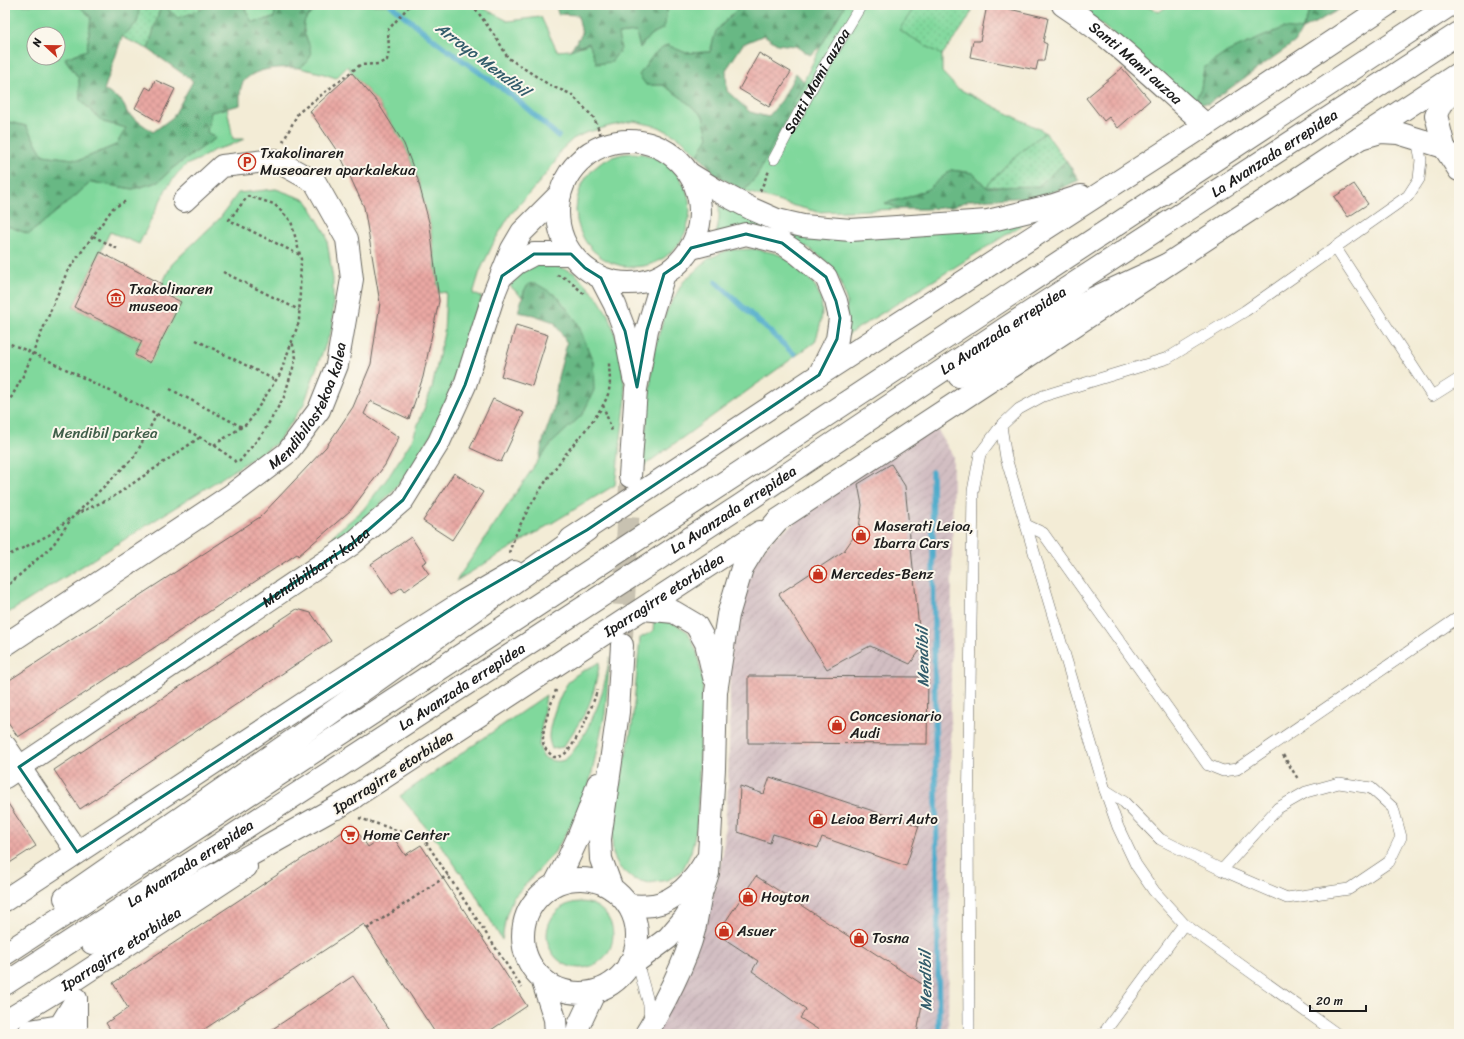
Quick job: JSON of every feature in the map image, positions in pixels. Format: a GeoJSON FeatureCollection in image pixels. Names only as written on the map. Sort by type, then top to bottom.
{"type":"FeatureCollection","features":[{"type":"Feature","properties":{"kind":"main road","name":"Santi Mami auzoa"},"geometry":{"type":"LineString","coordinates":[[1063,5],[1085,20],[1123,51],[1206,125]]}},
{"type":"Feature","properties":{"kind":"main road"},"geometry":{"type":"LineString","coordinates":[[5,947],[74,890],[296,738],[587,530],[819,375],[1206,125],[1387,5]]}},
{"type":"Feature","properties":{"kind":"main road","name":"La Avanzada errepidea"},"geometry":{"type":"LineString","coordinates":[[5,954],[758,461],[1450,5]]}},
{"type":"Feature","properties":{"kind":"main road","name":"La Avanzada errepidea"},"geometry":{"type":"LineString","coordinates":[[5,984],[741,506],[1013,324],[1459,33]]}},
{"type":"Feature","properties":{"kind":"main road"},"geometry":{"type":"LineString","coordinates":[[741,506],[1079,305],[1166,265],[1459,73]]}},
{"type":"Feature","properties":{"kind":"main road"},"geometry":{"type":"LineString","coordinates":[[1459,88],[1441,103],[1436,115],[1444,147],[1459,170]]}},
{"type":"Feature","properties":{"kind":"main road"},"geometry":{"type":"LineString","coordinates":[[1360,138],[1381,132],[1398,133],[1444,147]]}},
{"type":"Feature","properties":{"kind":"main road"},"geometry":{"type":"LineString","coordinates":[[629,140],[653,144],[674,156],[690,174],[698,191],[701,210],[699,230],[691,248],[680,263],[664,274],[644,282],[622,283],[601,278],[585,268],[571,254],[562,235],[558,215],[560,194],[570,173],[585,156],[605,144],[629,140]]}},
{"type":"Feature","properties":{"kind":"main road"},"geometry":{"type":"LineString","coordinates":[[184,201],[222,166],[275,160]]}},
{"type":"Feature","properties":{"kind":"main road","name":"Mendibilostekoa kalea"},"geometry":{"type":"LineString","coordinates":[[5,645],[230,496],[242,474],[287,453],[319,410],[337,365],[352,280],[347,239],[315,182],[275,160]]}},
{"type":"Feature","properties":{"kind":"main road"},"geometry":{"type":"LineString","coordinates":[[690,174],[716,190],[777,220],[803,226],[851,230],[988,221],[1054,205],[1114,184]]}},
{"type":"Feature","properties":{"kind":"main road","name":"Mendibilbarri kalea"},"geometry":{"type":"LineString","coordinates":[[12,772],[352,544],[403,500],[439,442],[465,385],[495,291],[512,249],[522,232],[560,194]]}},
{"type":"Feature","properties":{"kind":"main road"},"geometry":{"type":"LineString","coordinates":[[691,248],[746,234],[782,243],[797,253],[826,277],[836,301],[840,318],[837,339],[819,375]]}},
{"type":"Feature","properties":{"kind":"main road","name":"Mendibilbarri kalea"},"geometry":{"type":"LineString","coordinates":[[502,276],[516,263],[534,254],[571,254]]}},
{"type":"Feature","properties":{"kind":"main road","name":"Iparragirre etorbidea"},"geometry":{"type":"LineString","coordinates":[[5,1022],[76,978],[335,810],[1166,265]]}},
{"type":"Feature","properties":{"kind":"main road"},"geometry":{"type":"LineString","coordinates":[[630,476],[636,389],[647,330],[664,274]]}},
{"type":"Feature","properties":{"kind":"main road"},"geometry":{"type":"LineString","coordinates":[[601,278],[615,305],[625,331],[636,389]]}},
{"type":"Feature","properties":{"kind":"main road"},"geometry":{"type":"LineString","coordinates":[[648,1031],[669,991],[686,953],[693,931],[701,893],[708,873],[716,692],[728,615],[742,568],[756,545],[778,520]]}},
{"type":"Feature","properties":{"kind":"main road"},"geometry":{"type":"LineString","coordinates":[[5,900],[317,694],[451,609],[587,530]]}},
{"type":"Feature","properties":{"kind":"main road"},"geometry":{"type":"LineString","coordinates":[[643,609],[674,612],[696,626],[706,643],[712,665],[716,692]]}},
{"type":"Feature","properties":{"kind":"main road"},"geometry":{"type":"LineString","coordinates":[[612,889],[601,859],[600,839],[618,712],[622,645]]}},
{"type":"Feature","properties":{"kind":"main road"},"geometry":{"type":"LineString","coordinates":[[555,884],[569,859],[591,804],[606,758],[618,712]]}},
{"type":"Feature","properties":{"kind":"main road"},"geometry":{"type":"LineString","coordinates":[[5,746],[12,772],[76,852]]}},
{"type":"Feature","properties":{"kind":"main road"},"geometry":{"type":"LineString","coordinates":[[5,991],[353,798]]}},
{"type":"Feature","properties":{"kind":"main road"},"geometry":{"type":"LineString","coordinates":[[628,905],[655,904],[674,896],[682,890],[699,872],[710,852]]}},
{"type":"Feature","properties":{"kind":"main road"},"geometry":{"type":"LineString","coordinates":[[633,959],[636,941],[636,928],[628,905],[621,896],[612,889],[591,879],[578,878],[567,880],[544,890],[529,910],[524,922],[522,934],[527,959],[533,970],[542,979],[554,987],[567,992],[581,993],[595,991],[606,987],[615,981],[633,959],[668,938],[685,918],[701,893]]}},
{"type":"Feature","properties":{"kind":"main road"},"geometry":{"type":"LineString","coordinates":[[76,978],[76,1034]]}},
{"type":"Feature","properties":{"kind":"main road"},"geometry":{"type":"LineString","coordinates":[[542,979],[555,1019],[556,1034]]}},
{"type":"Feature","properties":{"kind":"main road"},"geometry":{"type":"LineString","coordinates":[[577,1034],[579,1025],[595,991]]}},
{"type":"Feature","properties":{"kind":"main road"},"geometry":{"type":"LineString","coordinates":[[5,1026],[33,1033],[60,1026],[76,1000]]}},
{"type":"Feature","properties":{"kind":"lane","name":"Santi Mami auzoa"},"geometry":{"type":"LineString","coordinates":[[774,159],[816,80],[861,5]]}},
{"type":"Feature","properties":{"kind":"lane"},"geometry":{"type":"LineString","coordinates":[[969,1034],[968,820],[973,491],[980,454],[1001,426],[1019,409],[1043,396],[1168,358],[1245,311],[1408,196],[1418,179],[1420,160],[1417,139]]}},
{"type":"Feature","properties":{"kind":"lane"},"geometry":{"type":"LineString","coordinates":[[1335,247],[1432,396],[1459,379]]}},
{"type":"Feature","properties":{"kind":"lane"},"geometry":{"type":"LineString","coordinates":[[1001,426],[1006,458],[1105,790],[1118,827],[1136,865],[1154,891],[1184,924],[1337,1034]]}},
{"type":"Feature","properties":{"kind":"lane"},"geometry":{"type":"LineString","coordinates":[[1026,525],[1043,533],[1208,765],[1223,771],[1237,769],[1459,617]]}},
{"type":"Feature","properties":{"kind":"lane"},"geometry":{"type":"LineString","coordinates":[[1105,790],[1124,802],[1160,839],[1222,870],[1287,898],[1349,889],[1389,862],[1401,837],[1393,808],[1371,788],[1339,783],[1306,792],[1278,808],[1222,870]]}},
{"type":"Feature","properties":{"kind":"lane"},"geometry":{"type":"LineString","coordinates":[[1103,1034],[1184,924]]}},
{"type":"Feature","properties":{"kind":"lane"},"geometry":{"type":"LineString","coordinates":[[633,959],[650,1005],[648,1031]]}},
{"type":"Feature","properties":{"kind":"path"},"geometry":{"type":"LineString","coordinates":[[275,160],[298,113],[360,65],[378,64],[387,60],[389,51],[388,30],[410,5]]}},
{"type":"Feature","properties":{"kind":"path"},"geometry":{"type":"LineString","coordinates":[[471,5],[478,12],[499,42],[508,58],[551,86],[571,94],[594,118],[605,144]]}},
{"type":"Feature","properties":{"kind":"path"},"geometry":{"type":"LineString","coordinates":[[752,209],[774,159]]}},
{"type":"Feature","properties":{"kind":"path"},"geometry":{"type":"LineString","coordinates":[[214,445],[248,423],[280,374],[299,322],[300,255],[291,220],[274,204],[248,196],[229,220],[300,255]]}},
{"type":"Feature","properties":{"kind":"path"},"geometry":{"type":"LineString","coordinates":[[5,409],[24,374],[67,272],[113,208],[126,201]]}},
{"type":"Feature","properties":{"kind":"path"},"geometry":{"type":"LineString","coordinates":[[93,236],[118,249]]}},
{"type":"Feature","properties":{"kind":"path"},"geometry":{"type":"LineString","coordinates":[[223,272],[299,310]]}},
{"type":"Feature","properties":{"kind":"path"},"geometry":{"type":"LineString","coordinates":[[554,274],[568,279],[587,296]]}},
{"type":"Feature","properties":{"kind":"path"},"geometry":{"type":"LineString","coordinates":[[196,340],[275,380]]}},
{"type":"Feature","properties":{"kind":"path"},"geometry":{"type":"LineString","coordinates":[[242,474],[284,397],[296,358],[292,341]]}},
{"type":"Feature","properties":{"kind":"path"},"geometry":{"type":"LineString","coordinates":[[5,344],[8,343],[33,353],[157,414],[214,445],[234,460],[242,474]]}},
{"type":"Feature","properties":{"kind":"path"},"geometry":{"type":"LineString","coordinates":[[500,580],[514,536],[534,499],[563,457],[603,405],[609,390],[608,358]]}},
{"type":"Feature","properties":{"kind":"path"},"geometry":{"type":"LineString","coordinates":[[170,389],[242,427]]}},
{"type":"Feature","properties":{"kind":"path"},"geometry":{"type":"LineString","coordinates":[[5,557],[48,535],[85,506],[135,456],[157,414]]}},
{"type":"Feature","properties":{"kind":"path"},"geometry":{"type":"LineString","coordinates":[[5,588],[54,545],[74,515],[113,497],[199,438]]}},
{"type":"Feature","properties":{"kind":"path"},"geometry":{"type":"LineString","coordinates":[[558,686],[552,700],[543,743],[547,752],[554,757],[562,756],[570,749],[581,730],[598,687]]}},
{"type":"Feature","properties":{"kind":"path"},"geometry":{"type":"LineString","coordinates":[[1275,742],[1306,792]]}},
{"type":"Feature","properties":{"kind":"path"},"geometry":{"type":"LineString","coordinates":[[335,810],[424,839],[524,991]]}},
{"type":"Feature","properties":{"kind":"path"},"geometry":{"type":"LineString","coordinates":[[367,929],[448,875]]}},
{"type":"Feature","properties":{"kind":"highlighted area"},"geometry":{"type":"Polygon","coordinates":[[[746,234],[782,243],[826,277],[836,301],[840,318],[837,339],[819,375],[587,530],[464,601],[77,852],[19,767],[352,544],[403,500],[439,442],[465,385],[502,276],[534,254],[571,254],[585,268],[601,278],[625,331],[637,387],[647,330],[664,274],[680,263],[691,248],[746,234]]]}},
{"type":"Feature","properties":{"kind":"shaded area"},"geometry":{"type":"Polygon","coordinates":[[[936,427],[953,456],[948,1034],[652,1034],[694,955],[711,900],[723,853],[728,784],[730,712],[729,667],[735,620],[752,562],[774,538],[857,476],[936,427]]]}},
{"type":"Feature","properties":{"kind":"green space"},"geometry":{"type":"Polygon","coordinates":[[[5,5],[78,5],[91,17],[87,50],[66,59],[66,26],[26,26],[26,66],[66,66],[66,60],[79,79],[80,100],[103,122],[127,128],[116,145],[80,160],[43,155],[26,126],[5,121],[5,5]]]}},
{"type":"Feature","properties":{"kind":"green space"},"geometry":{"type":"Polygon","coordinates":[[[78,5],[140,5],[137,23],[122,37],[104,90],[122,101],[128,114],[153,132],[173,117],[193,81],[148,49],[161,5],[163,5],[178,18],[200,10],[206,5],[245,5],[244,7],[252,22],[274,18],[276,5],[326,5],[309,15],[305,20],[303,26],[310,51],[310,56],[307,61],[300,68],[263,70],[256,72],[245,80],[241,88],[240,105],[211,112],[207,132],[216,138],[174,167],[158,182],[133,189],[91,182],[29,234],[5,225],[5,121],[26,126],[43,155],[80,160],[116,145],[126,128],[103,122],[80,100],[79,79],[66,60],[66,58],[87,50],[91,17],[78,5]]]}},
{"type":"Feature","properties":{"kind":"green space"},"geometry":{"type":"Polygon","coordinates":[[[140,5],[161,5],[148,49],[122,37],[137,23],[140,5]]]}},
{"type":"Feature","properties":{"kind":"green space"},"geometry":{"type":"Polygon","coordinates":[[[163,5],[200,5],[200,10],[178,18],[163,5]]]}},
{"type":"Feature","properties":{"kind":"green space"},"geometry":{"type":"Polygon","coordinates":[[[245,5],[276,5],[274,18],[252,22],[244,7],[245,5]]]}},
{"type":"Feature","properties":{"kind":"green space"},"geometry":{"type":"Polygon","coordinates":[[[326,5],[479,5],[508,21],[541,17],[557,51],[570,50],[618,34],[636,32],[640,48],[650,35],[664,28],[668,5],[741,5],[716,31],[710,52],[686,53],[667,45],[646,85],[663,85],[682,98],[703,116],[708,137],[698,155],[681,139],[659,127],[634,121],[585,133],[573,139],[560,151],[555,162],[542,179],[510,215],[495,240],[480,271],[473,294],[482,297],[441,418],[413,467],[381,504],[338,542],[333,535],[363,510],[389,476],[412,440],[432,388],[444,333],[446,292],[439,293],[430,226],[418,180],[404,144],[378,103],[352,73],[348,66],[336,78],[300,68],[309,53],[304,28],[305,21],[309,15],[326,5]]]}},
{"type":"Feature","properties":{"kind":"green space"},"geometry":{"type":"Polygon","coordinates":[[[556,5],[668,5],[664,28],[650,35],[640,48],[636,32],[618,34],[621,49],[611,62],[597,64],[589,43],[570,50],[582,34],[578,15],[558,14],[556,5]]]}},
{"type":"Feature","properties":{"kind":"green space"},"geometry":{"type":"Polygon","coordinates":[[[741,5],[845,5],[821,46],[810,55],[796,46],[777,44],[764,35],[743,44],[726,70],[727,91],[750,112],[768,117],[782,100],[796,73],[804,82],[757,176],[744,191],[717,176],[698,155],[708,137],[703,116],[682,98],[663,85],[646,85],[639,75],[654,54],[667,45],[686,53],[710,52],[716,31],[741,5]]]}},
{"type":"Feature","properties":{"kind":"green space"},"geometry":{"type":"Polygon","coordinates":[[[845,5],[916,5],[900,30],[942,55],[942,72],[957,88],[1045,132],[1009,162],[986,187],[973,173],[951,170],[929,189],[909,197],[885,203],[901,209],[818,212],[744,191],[757,176],[821,46],[845,5]]]}},
{"type":"Feature","properties":{"kind":"green space"},"geometry":{"type":"Polygon","coordinates":[[[916,5],[974,5],[964,25],[942,55],[899,30],[916,5]]]}},
{"type":"Feature","properties":{"kind":"green space"},"geometry":{"type":"Polygon","coordinates":[[[1078,5],[1143,5],[1159,12],[1169,5],[1277,5],[1288,10],[1313,5],[1302,30],[1204,68],[1201,88],[1194,102],[1078,5]]]}},
{"type":"Feature","properties":{"kind":"green space"},"geometry":{"type":"Polygon","coordinates":[[[1313,5],[1345,5],[1340,9],[1302,30],[1313,5]]]}},
{"type":"Feature","properties":{"kind":"green space"},"geometry":{"type":"Polygon","coordinates":[[[1283,28],[1302,30],[1295,42],[1208,104],[1194,102],[1201,88],[1204,68],[1227,52],[1283,28]]]}},
{"type":"Feature","properties":{"kind":"green space","name":"Mendibil parkea"},"geometry":{"type":"Polygon","coordinates":[[[227,108],[233,139],[244,139],[214,150],[200,159],[186,165],[177,174],[166,189],[139,244],[110,232],[73,307],[135,338],[172,264],[220,218],[238,193],[276,189],[306,200],[326,234],[333,279],[333,326],[304,404],[277,443],[5,615],[5,225],[29,234],[91,182],[133,189],[158,182],[174,167],[216,138],[206,132],[211,112],[227,108]]]}},
{"type":"Feature","properties":{"kind":"green space"},"geometry":{"type":"Polygon","coordinates":[[[1045,132],[1066,161],[1038,186],[986,187],[1009,162],[1045,132]]]}},
{"type":"Feature","properties":{"kind":"green space"},"geometry":{"type":"Polygon","coordinates":[[[633,153],[655,157],[665,162],[681,178],[686,188],[690,210],[686,232],[681,242],[665,258],[655,263],[633,267],[611,263],[601,258],[585,242],[580,232],[576,210],[580,188],[585,178],[601,162],[611,157],[633,153]]]}},
{"type":"Feature","properties":{"kind":"green space"},"geometry":{"type":"Polygon","coordinates":[[[1066,160],[1079,180],[1056,191],[1035,197],[970,200],[952,207],[927,209],[901,209],[885,203],[909,197],[928,189],[951,170],[973,173],[986,187],[1038,186],[1066,160]]]}},
{"type":"Feature","properties":{"kind":"green space"},"geometry":{"type":"Polygon","coordinates":[[[719,205],[756,220],[1028,221],[844,337],[847,302],[839,278],[827,262],[807,247],[716,235],[719,219],[719,205]]]}},
{"type":"Feature","properties":{"kind":"green space"},"geometry":{"type":"Polygon","coordinates":[[[755,249],[782,256],[801,270],[813,284],[821,299],[822,307],[822,315],[815,342],[642,467],[654,349],[666,312],[683,282],[708,259],[728,250],[755,249]]]}},
{"type":"Feature","properties":{"kind":"green space"},"geometry":{"type":"Polygon","coordinates":[[[536,265],[554,265],[575,273],[597,297],[610,318],[620,350],[626,398],[615,485],[456,581],[539,459],[552,442],[583,414],[593,362],[577,322],[557,296],[525,289],[522,297],[510,286],[515,276],[536,265]]]}},
{"type":"Feature","properties":{"kind":"green space"},"geometry":{"type":"Polygon","coordinates":[[[535,283],[557,296],[577,322],[593,362],[594,390],[583,414],[553,442],[539,459],[544,437],[553,412],[558,377],[567,343],[554,322],[534,315],[518,312],[525,289],[529,284],[535,283]]]}},
{"type":"Feature","properties":{"kind":"green space"},"geometry":{"type":"Polygon","coordinates":[[[654,620],[663,620],[677,625],[688,632],[697,652],[703,682],[697,826],[691,852],[682,871],[668,880],[649,883],[633,879],[619,867],[613,854],[612,839],[614,812],[632,726],[640,638],[653,631],[654,620]]]}},
{"type":"Feature","properties":{"kind":"green space"},"geometry":{"type":"Polygon","coordinates":[[[610,657],[605,714],[589,785],[573,822],[554,853],[513,898],[506,916],[502,940],[474,892],[443,848],[400,796],[546,695],[539,745],[543,757],[556,761],[564,760],[575,749],[580,741],[599,703],[610,657]]]}},
{"type":"Feature","properties":{"kind":"green space"},"geometry":{"type":"Polygon","coordinates":[[[600,662],[594,691],[588,707],[563,747],[552,749],[549,739],[551,723],[563,690],[571,679],[600,662]]]}},
{"type":"Feature","properties":{"kind":"green space"},"geometry":{"type":"Polygon","coordinates":[[[580,902],[592,905],[603,912],[610,923],[613,935],[610,947],[603,958],[592,965],[580,968],[568,965],[557,958],[550,947],[547,935],[550,923],[557,912],[568,905],[580,902]]]}},
{"type":"Feature","properties":{"kind":"building"},"geometry":{"type":"Polygon","coordinates":[[[987,5],[1048,18],[1043,42],[1047,44],[1044,61],[1038,61],[1036,70],[970,57],[973,41],[980,41],[987,5]]]}},
{"type":"Feature","properties":{"kind":"building"},"geometry":{"type":"Polygon","coordinates":[[[759,53],[791,72],[769,107],[739,89],[759,53]]]}},
{"type":"Feature","properties":{"kind":"building"},"geometry":{"type":"Polygon","coordinates":[[[1122,68],[1150,100],[1118,128],[1109,117],[1104,121],[1086,98],[1122,68]]]}},
{"type":"Feature","properties":{"kind":"building"},"geometry":{"type":"Polygon","coordinates":[[[352,73],[378,103],[404,144],[418,180],[430,226],[439,301],[423,377],[409,419],[370,401],[364,414],[399,437],[385,465],[351,510],[298,556],[297,554],[18,737],[5,719],[5,683],[260,517],[326,447],[353,407],[371,364],[380,303],[364,207],[341,157],[310,111],[352,73]]]}},
{"type":"Feature","properties":{"kind":"building"},"geometry":{"type":"Polygon","coordinates":[[[155,80],[175,89],[159,122],[135,108],[146,87],[151,90],[155,80]]]}},
{"type":"Feature","properties":{"kind":"building"},"geometry":{"type":"Polygon","coordinates":[[[1354,184],[1368,204],[1348,217],[1334,197],[1354,184]]]}},
{"type":"Feature","properties":{"kind":"building","name":"Txakolinaren museoa"},"geometry":{"type":"Polygon","coordinates":[[[100,252],[162,284],[158,290],[181,302],[150,363],[135,355],[142,341],[74,307],[100,252]]]}},
{"type":"Feature","properties":{"kind":"building"},"geometry":{"type":"Polygon","coordinates":[[[516,325],[548,335],[532,386],[501,376],[516,325]]]}},
{"type":"Feature","properties":{"kind":"building"},"geometry":{"type":"Polygon","coordinates":[[[493,399],[524,413],[501,462],[470,448],[493,399]]]}},
{"type":"Feature","properties":{"kind":"building"},"geometry":{"type":"Polygon","coordinates":[[[891,464],[905,486],[921,649],[910,664],[870,646],[827,669],[779,594],[844,551],[859,529],[862,505],[858,484],[891,464]]]}},
{"type":"Feature","properties":{"kind":"building"},"geometry":{"type":"Polygon","coordinates":[[[454,473],[483,492],[452,540],[423,521],[454,473]]]}},
{"type":"Feature","properties":{"kind":"building"},"geometry":{"type":"Polygon","coordinates":[[[411,537],[427,561],[422,564],[429,574],[405,591],[402,587],[392,594],[371,564],[411,537]]]}},
{"type":"Feature","properties":{"kind":"building"},"geometry":{"type":"Polygon","coordinates":[[[297,609],[311,613],[331,641],[80,809],[54,770],[297,609]]]}},
{"type":"Feature","properties":{"kind":"building","name":"Concesionario Audi"},"geometry":{"type":"Polygon","coordinates":[[[748,676],[928,677],[927,744],[748,743],[748,676]]]}},
{"type":"Feature","properties":{"kind":"building","name":"Leioa Berri Auto"},"geometry":{"type":"Polygon","coordinates":[[[770,777],[919,826],[906,866],[822,837],[818,848],[773,834],[770,843],[738,832],[740,786],[764,794],[770,777]]]}},
{"type":"Feature","properties":{"kind":"building"},"geometry":{"type":"Polygon","coordinates":[[[5,799],[36,846],[5,866],[5,799]]]}},
{"type":"Feature","properties":{"kind":"building"},"geometry":{"type":"Polygon","coordinates":[[[353,825],[368,847],[390,832],[405,855],[421,845],[527,1006],[485,1034],[436,1034],[364,924],[197,1034],[113,1034],[106,1023],[128,1008],[113,983],[353,825]]]}},
{"type":"Feature","properties":{"kind":"building"},"geometry":{"type":"Polygon","coordinates":[[[756,876],[925,986],[917,1034],[825,1034],[800,1018],[806,1009],[752,971],[758,961],[717,934],[756,876]]]}},
{"type":"Feature","properties":{"kind":"building"},"geometry":{"type":"Polygon","coordinates":[[[353,976],[393,1034],[265,1034],[353,976]]]}},
{"type":"Feature","properties":{"kind":"waterway","name":"Arroyo Mendibil"},"geometry":{"type":"LineString","coordinates":[[391,5],[438,43],[513,96],[558,136]]}},
{"type":"Feature","properties":{"kind":"waterway","name":"Arroyo Mendibil"},"geometry":{"type":"LineString","coordinates":[[716,282],[794,354]]}},
{"type":"Feature","properties":{"kind":"waterway","name":"Mendibil"},"geometry":{"type":"LineString","coordinates":[[932,472],[939,1034]]}},
{"type":"Feature","properties":{"kind":"tunnel"},"geometry":{"type":"LineString","coordinates":[[622,638],[630,485]]}},
{"type":"Feature","properties":{"kind":"place","name":"Txakolinaren Museoaren aparkalekua"},"geometry":{"type":"Point","coordinates":[247,162]}},
{"type":"Feature","properties":{"kind":"place","name":"Txakolinaren museoa"},"geometry":{"type":"Point","coordinates":[116,298]}},
{"type":"Feature","properties":{"kind":"place","name":"Maserati Leioa, Ibarra Cars"},"geometry":{"type":"Point","coordinates":[861,535]}},
{"type":"Feature","properties":{"kind":"place","name":"Mercedes-Benz"},"geometry":{"type":"Point","coordinates":[818,574]}},
{"type":"Feature","properties":{"kind":"place","name":"Concesionario Audi"},"geometry":{"type":"Point","coordinates":[837,725]}},
{"type":"Feature","properties":{"kind":"place","name":"Leioa Berri Auto"},"geometry":{"type":"Point","coordinates":[818,819]}},
{"type":"Feature","properties":{"kind":"place","name":"Home Center"},"geometry":{"type":"Point","coordinates":[350,835]}},
{"type":"Feature","properties":{"kind":"place","name":"Hoyton"},"geometry":{"type":"Point","coordinates":[748,897]}},
{"type":"Feature","properties":{"kind":"place","name":"Asuer"},"geometry":{"type":"Point","coordinates":[724,931]}},
{"type":"Feature","properties":{"kind":"place","name":"Tosna"},"geometry":{"type":"Point","coordinates":[859,938]}}]}
